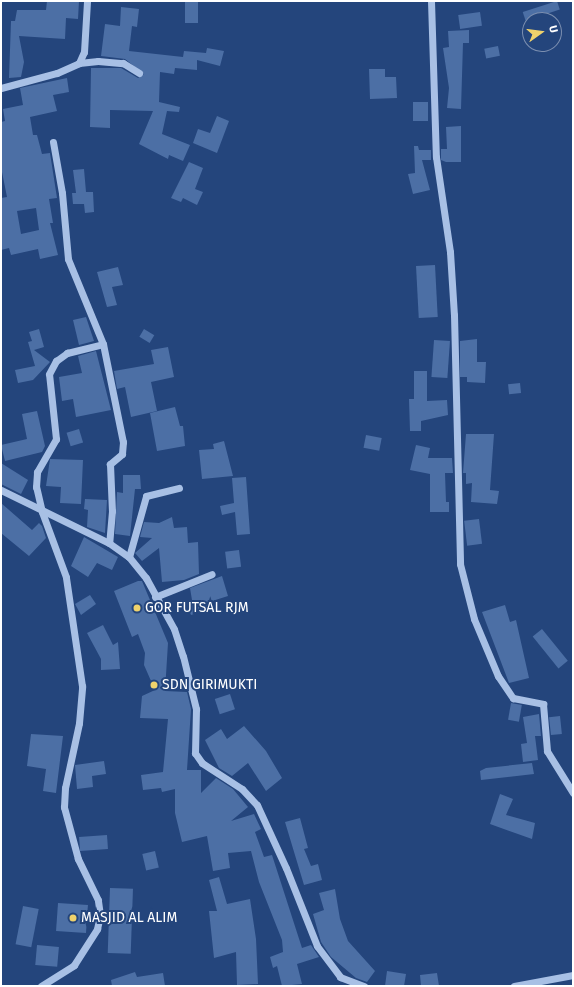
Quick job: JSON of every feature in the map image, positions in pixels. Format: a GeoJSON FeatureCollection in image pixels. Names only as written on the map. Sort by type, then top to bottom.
{"type":"FeatureCollection","features":[{"type":"Feature","properties":{"kind":"street"},"geometry":{"type":"LineString","coordinates":[[79,63],[84,52],[87,1]]}},
{"type":"Feature","properties":{"kind":"street"},"geometry":{"type":"LineString","coordinates":[[431,1],[436,157],[450,252],[454,315],[460,564],[474,619],[498,676],[513,698],[543,704],[547,751],[573,793]]}},
{"type":"Feature","properties":{"kind":"street"},"geometry":{"type":"LineString","coordinates":[[1,88],[58,73],[79,63],[98,61],[123,64],[139,73]]}},
{"type":"Feature","properties":{"kind":"street"},"geometry":{"type":"LineString","coordinates":[[53,142],[62,193],[68,259],[103,344],[123,449],[122,454],[110,464],[112,511],[109,542]]}},
{"type":"Feature","properties":{"kind":"street"},"geometry":{"type":"LineString","coordinates":[[41,986],[74,965],[97,929],[100,914],[98,900],[78,859],[64,807],[65,788],[79,723],[82,686],[66,576],[42,512],[36,487],[37,472],[56,439],[50,374],[56,361],[68,353],[103,344]]}},
{"type":"Feature","properties":{"kind":"street"},"geometry":{"type":"LineString","coordinates":[[129,557],[146,496],[179,488]]}},
{"type":"Feature","properties":{"kind":"street"},"geometry":{"type":"LineString","coordinates":[[1,490],[42,512],[109,542],[129,557],[156,597],[174,630],[185,662],[196,709],[195,753],[202,763],[242,789],[257,805],[286,868],[317,946],[340,976],[364,986]]}},
{"type":"Feature","properties":{"kind":"street"},"geometry":{"type":"LineString","coordinates":[[156,597],[212,574]]}},
{"type":"Feature","properties":{"kind":"street"},"geometry":{"type":"LineString","coordinates":[[514,986],[573,976]]}},
{"type":"Feature","properties":{"kind":"building"},"geometry":{"type":"Polygon","coordinates":[[[47,1],[79,1],[78,19],[66,18],[65,39],[19,36],[24,62],[21,77],[9,78],[11,21],[15,21],[17,10],[46,10],[47,1]]]}},
{"type":"Feature","properties":{"kind":"building"},"geometry":{"type":"Polygon","coordinates":[[[185,1],[198,1],[198,23],[185,23],[185,1]]]}},
{"type":"Feature","properties":{"kind":"building"},"geometry":{"type":"Polygon","coordinates":[[[557,1],[560,10],[552,12],[523,12],[557,1]]]}},
{"type":"Feature","properties":{"kind":"building"},"geometry":{"type":"Polygon","coordinates":[[[121,7],[139,9],[137,27],[132,26],[129,51],[183,57],[184,51],[206,53],[207,48],[224,51],[220,66],[197,60],[197,70],[175,68],[174,74],[160,72],[159,102],[180,107],[179,112],[167,111],[162,134],[190,145],[183,161],[169,155],[168,159],[139,144],[153,111],[110,110],[110,128],[90,127],[91,68],[121,68],[138,78],[144,74],[125,59],[101,56],[105,24],[120,26],[121,7]]]}},
{"type":"Feature","properties":{"kind":"building"},"geometry":{"type":"Polygon","coordinates":[[[480,12],[482,26],[460,29],[458,15],[480,12]]]}},
{"type":"Feature","properties":{"kind":"building"},"geometry":{"type":"Polygon","coordinates":[[[469,30],[469,43],[463,43],[461,109],[447,108],[449,88],[443,48],[449,47],[448,31],[469,30]]]}},
{"type":"Feature","properties":{"kind":"building"},"geometry":{"type":"Polygon","coordinates":[[[498,46],[500,56],[486,58],[484,49],[498,46]]]}},
{"type":"Feature","properties":{"kind":"building"},"geometry":{"type":"Polygon","coordinates":[[[369,69],[385,69],[385,77],[396,77],[397,98],[370,99],[369,69]]]}},
{"type":"Feature","properties":{"kind":"building"},"geometry":{"type":"Polygon","coordinates":[[[67,78],[69,92],[53,95],[57,111],[30,117],[33,135],[37,135],[42,154],[50,153],[57,198],[49,199],[53,223],[50,223],[58,255],[40,259],[38,249],[11,255],[9,248],[1,250],[1,198],[7,197],[1,167],[1,122],[5,121],[3,109],[23,105],[20,88],[67,78]],[[36,208],[17,211],[21,234],[39,230],[36,208]]]}},
{"type":"Feature","properties":{"kind":"building"},"geometry":{"type":"Polygon","coordinates":[[[413,102],[428,102],[428,121],[413,121],[413,102]]]}},
{"type":"Feature","properties":{"kind":"building"},"geometry":{"type":"Polygon","coordinates":[[[217,116],[229,121],[217,153],[193,143],[198,129],[210,133],[217,116]]]}},
{"type":"Feature","properties":{"kind":"building"},"geometry":{"type":"Polygon","coordinates":[[[461,126],[461,162],[446,162],[441,160],[441,149],[447,149],[446,127],[461,126]]]}},
{"type":"Feature","properties":{"kind":"building"},"geometry":{"type":"Polygon","coordinates":[[[414,146],[418,146],[419,150],[431,150],[431,160],[422,160],[430,190],[413,194],[408,174],[415,173],[414,146]]]}},
{"type":"Feature","properties":{"kind":"building"},"geometry":{"type":"Polygon","coordinates":[[[189,162],[203,168],[195,189],[203,192],[197,205],[183,198],[181,202],[171,198],[189,162]]]}},
{"type":"Feature","properties":{"kind":"building"},"geometry":{"type":"Polygon","coordinates":[[[84,169],[86,192],[93,192],[94,212],[85,213],[84,204],[73,204],[72,193],[76,193],[73,170],[84,169]]]}},
{"type":"Feature","properties":{"kind":"building"},"geometry":{"type":"Polygon","coordinates":[[[435,265],[438,317],[419,318],[416,266],[435,265]]]}},
{"type":"Feature","properties":{"kind":"building"},"geometry":{"type":"Polygon","coordinates":[[[118,267],[123,285],[112,287],[117,305],[107,307],[97,272],[118,267]]]}},
{"type":"Feature","properties":{"kind":"building"},"geometry":{"type":"Polygon","coordinates":[[[86,317],[94,341],[79,345],[73,320],[86,317]]]}},
{"type":"Feature","properties":{"kind":"building"},"geometry":{"type":"Polygon","coordinates":[[[39,329],[44,347],[34,350],[50,362],[33,380],[18,383],[15,370],[35,366],[28,342],[32,341],[29,332],[39,329]]]}},
{"type":"Feature","properties":{"kind":"building"},"geometry":{"type":"Polygon","coordinates":[[[144,329],[154,335],[150,343],[139,337],[144,329]]]}},
{"type":"Feature","properties":{"kind":"building"},"geometry":{"type":"Polygon","coordinates":[[[477,339],[477,362],[486,362],[485,383],[467,382],[467,377],[460,377],[460,341],[477,339]]]}},
{"type":"Feature","properties":{"kind":"building"},"geometry":{"type":"Polygon","coordinates":[[[434,340],[450,341],[447,378],[431,377],[434,340]]]}},
{"type":"Feature","properties":{"kind":"building"},"geometry":{"type":"Polygon","coordinates":[[[168,347],[174,377],[151,382],[157,411],[131,417],[125,387],[117,389],[114,371],[154,364],[151,350],[168,347]]]}},
{"type":"Feature","properties":{"kind":"building"},"geometry":{"type":"Polygon","coordinates":[[[96,351],[111,410],[76,417],[73,399],[62,401],[59,377],[82,373],[78,356],[96,351]]]}},
{"type":"Feature","properties":{"kind":"building"},"geometry":{"type":"Polygon","coordinates":[[[414,371],[427,371],[427,401],[447,400],[448,415],[421,421],[421,431],[410,431],[409,399],[414,399],[414,371]]]}},
{"type":"Feature","properties":{"kind":"building"},"geometry":{"type":"Polygon","coordinates":[[[520,383],[521,393],[509,394],[508,384],[520,383]]]}},
{"type":"Feature","properties":{"kind":"building"},"geometry":{"type":"Polygon","coordinates":[[[175,407],[180,426],[183,426],[185,446],[157,451],[150,413],[175,407]]]}},
{"type":"Feature","properties":{"kind":"building"},"geometry":{"type":"Polygon","coordinates":[[[37,411],[45,446],[42,452],[5,461],[1,445],[27,439],[22,414],[37,411]]]}},
{"type":"Feature","properties":{"kind":"building"},"geometry":{"type":"Polygon","coordinates":[[[79,429],[83,442],[71,446],[67,433],[79,429]]]}},
{"type":"Feature","properties":{"kind":"building"},"geometry":{"type":"Polygon","coordinates":[[[466,434],[494,434],[490,490],[499,491],[497,504],[471,502],[472,483],[466,484],[466,473],[463,473],[466,434]]]}},
{"type":"Feature","properties":{"kind":"building"},"geometry":{"type":"Polygon","coordinates":[[[366,435],[382,438],[379,451],[364,448],[366,435]]]}},
{"type":"Feature","properties":{"kind":"building"},"geometry":{"type":"Polygon","coordinates":[[[224,441],[233,476],[202,479],[199,450],[214,449],[213,444],[224,441]]]}},
{"type":"Feature","properties":{"kind":"building"},"geometry":{"type":"Polygon","coordinates":[[[416,445],[430,448],[428,458],[452,458],[453,473],[445,473],[446,502],[449,502],[449,512],[430,512],[430,474],[410,470],[416,445]]]}},
{"type":"Feature","properties":{"kind":"building"},"geometry":{"type":"Polygon","coordinates":[[[50,459],[83,460],[81,504],[60,503],[61,487],[46,486],[50,459]]]}},
{"type":"Feature","properties":{"kind":"building"},"geometry":{"type":"Polygon","coordinates":[[[1,463],[28,480],[21,494],[1,484],[1,463]]]}},
{"type":"Feature","properties":{"kind":"building"},"geometry":{"type":"Polygon","coordinates":[[[123,475],[140,475],[141,489],[135,489],[130,536],[115,534],[117,492],[123,493],[123,475]]]}},
{"type":"Feature","properties":{"kind":"building"},"geometry":{"type":"Polygon","coordinates":[[[246,477],[250,534],[237,535],[235,512],[222,515],[220,506],[234,503],[232,478],[246,477]]]}},
{"type":"Feature","properties":{"kind":"building"},"geometry":{"type":"Polygon","coordinates":[[[85,499],[107,500],[105,533],[87,527],[88,510],[84,509],[85,499]]]}},
{"type":"Feature","properties":{"kind":"building"},"geometry":{"type":"Polygon","coordinates":[[[1,503],[32,530],[39,523],[42,526],[46,538],[29,556],[1,533],[1,503]]]}},
{"type":"Feature","properties":{"kind":"building"},"geometry":{"type":"Polygon","coordinates":[[[172,517],[174,528],[187,527],[188,543],[198,542],[199,574],[184,580],[162,582],[159,548],[142,561],[135,553],[152,538],[140,537],[144,522],[159,523],[172,517]]]}},
{"type":"Feature","properties":{"kind":"building"},"geometry":{"type":"Polygon","coordinates":[[[479,519],[482,544],[467,546],[464,521],[479,519]]]}},
{"type":"Feature","properties":{"kind":"building"},"geometry":{"type":"Polygon","coordinates":[[[84,537],[118,557],[112,570],[97,563],[88,577],[71,566],[84,537]]]}},
{"type":"Feature","properties":{"kind":"building"},"geometry":{"type":"Polygon","coordinates":[[[239,550],[241,567],[227,569],[225,552],[239,550]]]}},
{"type":"Feature","properties":{"kind":"building"},"geometry":{"type":"Polygon","coordinates":[[[222,576],[228,596],[206,603],[208,609],[191,615],[186,602],[192,600],[190,588],[222,576]]]}},
{"type":"Feature","properties":{"kind":"building"},"geometry":{"type":"Polygon","coordinates":[[[138,581],[142,581],[168,643],[165,691],[187,692],[191,709],[187,770],[201,770],[201,793],[216,778],[233,789],[248,807],[231,821],[254,814],[261,829],[255,832],[264,857],[272,855],[302,948],[311,945],[319,957],[297,964],[302,984],[282,986],[277,966],[273,968],[270,957],[283,952],[282,940],[259,882],[251,851],[228,853],[230,868],[213,871],[207,836],[182,842],[175,813],[175,789],[162,792],[161,788],[143,790],[141,775],[163,772],[168,719],[140,718],[142,696],[155,690],[144,665],[145,653],[138,634],[132,637],[114,591],[138,581]]]}},
{"type":"Feature","properties":{"kind":"building"},"geometry":{"type":"Polygon","coordinates":[[[90,595],[96,604],[81,615],[75,604],[90,595]]]}},
{"type":"Feature","properties":{"kind":"building"},"geometry":{"type":"Polygon","coordinates":[[[505,605],[510,622],[516,620],[529,678],[509,683],[482,612],[505,605]]]}},
{"type":"Feature","properties":{"kind":"building"},"geometry":{"type":"Polygon","coordinates":[[[103,625],[113,645],[118,642],[120,669],[101,670],[101,659],[87,633],[103,625]]]}},
{"type":"Feature","properties":{"kind":"building"},"geometry":{"type":"Polygon","coordinates":[[[542,629],[568,661],[558,668],[533,637],[542,629]]]}},
{"type":"Feature","properties":{"kind":"building"},"geometry":{"type":"Polygon","coordinates":[[[230,694],[235,709],[220,714],[215,699],[230,694]]]}},
{"type":"Feature","properties":{"kind":"building"},"geometry":{"type":"Polygon","coordinates":[[[511,703],[522,705],[519,722],[508,720],[511,703]]]}},
{"type":"Feature","properties":{"kind":"building"},"geometry":{"type":"Polygon","coordinates":[[[539,714],[541,736],[535,736],[538,760],[523,762],[521,744],[527,743],[523,717],[539,714]]]}},
{"type":"Feature","properties":{"kind":"building"},"geometry":{"type":"Polygon","coordinates":[[[560,716],[562,734],[551,735],[549,717],[560,716]]]}},
{"type":"Feature","properties":{"kind":"building"},"geometry":{"type":"Polygon","coordinates":[[[244,726],[266,751],[282,778],[266,791],[248,763],[232,776],[219,768],[205,740],[221,729],[227,739],[244,726]]]}},
{"type":"Feature","properties":{"kind":"building"},"geometry":{"type":"Polygon","coordinates":[[[31,734],[63,736],[56,793],[43,791],[46,769],[27,766],[31,734]]]}},
{"type":"Feature","properties":{"kind":"building"},"geometry":{"type":"Polygon","coordinates":[[[104,761],[106,774],[92,776],[93,787],[77,789],[75,765],[104,761]]]}},
{"type":"Feature","properties":{"kind":"building"},"geometry":{"type":"Polygon","coordinates":[[[532,763],[534,774],[481,780],[480,771],[486,768],[532,763]]]}},
{"type":"Feature","properties":{"kind":"building"},"geometry":{"type":"Polygon","coordinates":[[[500,794],[513,799],[506,815],[535,823],[532,839],[490,824],[500,794]]]}},
{"type":"Feature","properties":{"kind":"building"},"geometry":{"type":"Polygon","coordinates":[[[300,818],[308,848],[304,849],[311,866],[318,864],[322,880],[304,885],[285,822],[300,818]]]}},
{"type":"Feature","properties":{"kind":"building"},"geometry":{"type":"Polygon","coordinates":[[[107,835],[108,849],[80,851],[79,837],[107,835]]]}},
{"type":"Feature","properties":{"kind":"building"},"geometry":{"type":"Polygon","coordinates":[[[155,851],[159,868],[146,870],[142,854],[155,851]]]}},
{"type":"Feature","properties":{"kind":"building"},"geometry":{"type":"Polygon","coordinates":[[[219,877],[227,904],[250,899],[256,939],[258,984],[237,985],[236,952],[214,958],[209,911],[217,911],[209,880],[219,877]]]}},
{"type":"Feature","properties":{"kind":"building"},"geometry":{"type":"Polygon","coordinates":[[[110,888],[133,889],[131,954],[108,953],[110,888]]]}},
{"type":"Feature","properties":{"kind":"building"},"geometry":{"type":"Polygon","coordinates":[[[335,889],[340,919],[348,941],[375,971],[367,982],[356,978],[331,957],[321,942],[313,914],[324,910],[319,893],[335,889]]]}},
{"type":"Feature","properties":{"kind":"building","name":"MASJID AL ALIM"},"geometry":{"type":"Polygon","coordinates":[[[58,903],[88,905],[86,933],[56,931],[58,903]]]}},
{"type":"Feature","properties":{"kind":"building"},"geometry":{"type":"Polygon","coordinates":[[[23,906],[39,909],[31,947],[16,944],[23,906]]]}},
{"type":"Feature","properties":{"kind":"building"},"geometry":{"type":"Polygon","coordinates":[[[37,945],[59,947],[57,967],[35,965],[37,945]]]}},
{"type":"Feature","properties":{"kind":"building"},"geometry":{"type":"Polygon","coordinates":[[[387,971],[406,974],[404,986],[385,986],[387,971]]]}},
{"type":"Feature","properties":{"kind":"building"},"geometry":{"type":"Polygon","coordinates":[[[135,972],[137,977],[163,973],[165,986],[112,986],[111,980],[135,972]]]}},
{"type":"Feature","properties":{"kind":"building"},"geometry":{"type":"Polygon","coordinates":[[[437,973],[439,986],[421,986],[420,975],[437,973]]]}},
{"type":"Feature","properties":{"kind":"place","name":"GOR FUTSAL RJM"},"geometry":{"type":"Point","coordinates":[137,608]}},
{"type":"Feature","properties":{"kind":"place","name":"SDN GIRIMUKTI"},"geometry":{"type":"Point","coordinates":[154,685]}},
{"type":"Feature","properties":{"kind":"place","name":"MASJID AL ALIM"},"geometry":{"type":"Point","coordinates":[73,918]}}]}
